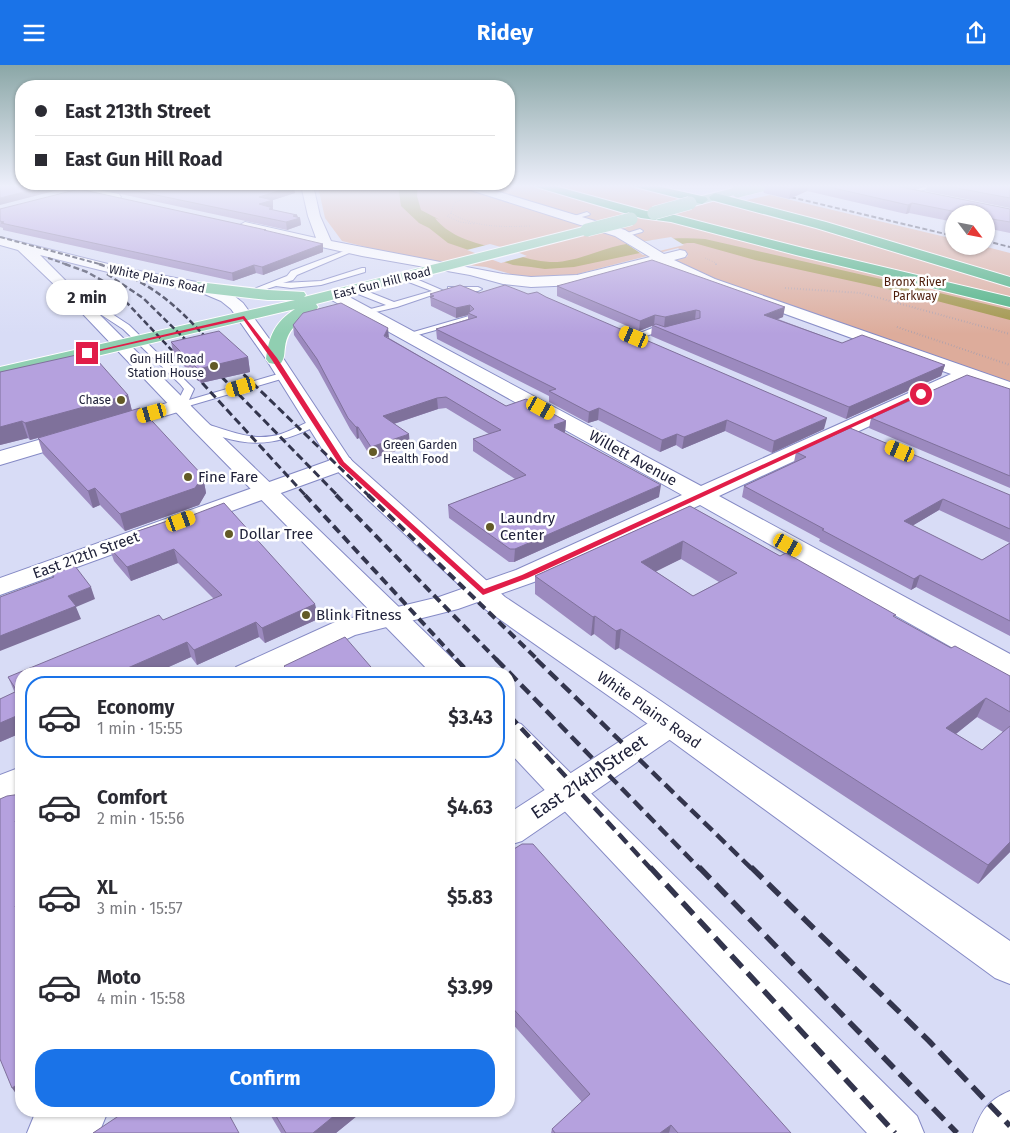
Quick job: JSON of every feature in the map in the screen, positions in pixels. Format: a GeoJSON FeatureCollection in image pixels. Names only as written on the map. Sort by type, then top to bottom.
{"type":"FeatureCollection","features":[{"type":"Feature","properties":{"kind":"highway"},"geometry":{"type":"LineString","coordinates":[[734,235],[801,253],[1010,302]]}},
{"type":"Feature","properties":{"kind":"highway"},"geometry":{"type":"LineString","coordinates":[[770,235],[1010,295]]}},
{"type":"Feature","properties":{"kind":"highway"},"geometry":{"type":"LineString","coordinates":[[807,235],[1010,284]]}},
{"type":"Feature","properties":{"kind":"highway"},"geometry":{"type":"LineString","coordinates":[[854,235],[1010,284]]}},
{"type":"Feature","properties":{"kind":"main road","name":"East Gun Hill Road"},"geometry":{"type":"LineString","coordinates":[[0,373],[244,318],[331,285],[362,288],[569,235]]}},
{"type":"Feature","properties":{"kind":"main road"},"geometry":{"type":"LineString","coordinates":[[198,287],[248,293],[331,285]]}},
{"type":"Feature","properties":{"kind":"main road"},"geometry":{"type":"LineString","coordinates":[[283,372],[277,338],[282,326],[331,285]]}},
{"type":"Feature","properties":{"kind":"street"},"geometry":{"type":"LineString","coordinates":[[283,235],[504,279],[531,282],[577,280],[661,248]]}},
{"type":"Feature","properties":{"kind":"street"},"geometry":{"type":"LineString","coordinates":[[321,235],[325,244]]}},
{"type":"Feature","properties":{"kind":"street"},"geometry":{"type":"LineString","coordinates":[[632,235],[661,248],[720,286],[1010,388]]}},
{"type":"Feature","properties":{"kind":"street","name":"White Plains Road"},"geometry":{"type":"LineString","coordinates":[[0,241],[98,266],[198,287],[220,293],[227,298],[237,306],[283,372],[342,463],[483,592],[522,623],[670,724],[1010,965]]}},
{"type":"Feature","properties":{"kind":"street","name":"White Plains Road"},"geometry":{"type":"LineString","coordinates":[[23,247],[443,667]]}},
{"type":"Feature","properties":{"kind":"street"},"geometry":{"type":"LineString","coordinates":[[61,283],[72,269],[98,266]]}},
{"type":"Feature","properties":{"kind":"street"},"geometry":{"type":"LineString","coordinates":[[531,282],[535,291],[545,299]]}},
{"type":"Feature","properties":{"kind":"street","name":"Willett Avenue"},"geometry":{"type":"LineString","coordinates":[[331,285],[366,313],[701,495],[1010,667]]}},
{"type":"Feature","properties":{"kind":"street"},"geometry":{"type":"LineString","coordinates":[[616,329],[668,351]]}},
{"type":"Feature","properties":{"kind":"street"},"geometry":{"type":"LineString","coordinates":[[262,667],[345,628],[483,592],[525,576],[701,495],[856,432],[968,373]]}},
{"type":"Feature","properties":{"kind":"street"},"geometry":{"type":"LineString","coordinates":[[0,458],[189,414]]}},
{"type":"Feature","properties":{"kind":"street"},"geometry":{"type":"LineString","coordinates":[[823,418],[856,432]]}},
{"type":"Feature","properties":{"kind":"street","name":"East 212th Street"},"geometry":{"type":"LineString","coordinates":[[0,587],[342,463]]}},
{"type":"Feature","properties":{"kind":"street","name":"East 214th Street"},"geometry":{"type":"LineString","coordinates":[[515,827],[670,724]]}},
{"type":"Feature","properties":{"kind":"street"},"geometry":{"type":"LineString","coordinates":[[515,738],[900,1133]]}},
{"type":"Feature","properties":{"kind":"street"},"geometry":{"type":"LineString","coordinates":[[0,790],[15,783]]}},
{"type":"Feature","properties":{"kind":"street"},"geometry":{"type":"LineString","coordinates":[[997,1133],[1010,1115]]}},
{"type":"Feature","properties":{"kind":"street"},"geometry":{"type":"LineString","coordinates":[[51,1133],[75,1117]]}},
{"type":"Feature","properties":{"kind":"lane"},"geometry":{"type":"LineString","coordinates":[[248,293],[290,278],[294,273],[304,273],[326,264],[352,250]]}},
{"type":"Feature","properties":{"kind":"lane"},"geometry":{"type":"LineString","coordinates":[[326,264],[336,264]]}},
{"type":"Feature","properties":{"kind":"lane"},"geometry":{"type":"LineString","coordinates":[[273,285],[294,287],[331,285],[351,271]]}},
{"type":"Feature","properties":{"kind":"lane"},"geometry":{"type":"LineString","coordinates":[[404,277],[440,291]]}},
{"type":"Feature","properties":{"kind":"lane","name":"White Plains Road"},"geometry":{"type":"LineString","coordinates":[[61,283],[122,324],[141,341],[189,389],[189,414],[231,438],[253,441],[284,436],[317,423]]}},
{"type":"Feature","properties":{"kind":"lane"},"geometry":{"type":"LineString","coordinates":[[362,288],[394,305]]}},
{"type":"Feature","properties":{"kind":"lane"},"geometry":{"type":"LineString","coordinates":[[366,313],[440,291],[458,288],[478,289]]}},
{"type":"Feature","properties":{"kind":"lane"},"geometry":{"type":"LineString","coordinates":[[407,335],[469,318]]}},
{"type":"Feature","properties":{"kind":"lane"},"geometry":{"type":"LineString","coordinates":[[634,337],[655,330],[663,333],[679,329]]}},
{"type":"Feature","properties":{"kind":"lane"},"geometry":{"type":"LineString","coordinates":[[189,414],[283,372]]}},
{"type":"Feature","properties":{"kind":"path"},"geometry":{"type":"LineString","coordinates":[[784,288],[861,293],[1010,334]]}},
{"type":"Feature","properties":{"kind":"green space","name":"Bronx River Parkway"},"geometry":{"type":"Polygon","coordinates":[[[337,235],[937,235],[945,237],[945,255],[995,255],[995,249],[1010,253],[1010,383],[727,285],[675,261],[688,256],[678,248],[562,278],[521,277],[486,267],[413,259],[342,241],[337,235]]]}},
{"type":"Feature","properties":{"kind":"shaded area"},"geometry":{"type":"Polygon","coordinates":[[[438,235],[456,235],[518,256],[534,260],[559,262],[612,247],[652,240],[705,239],[1010,310],[1010,320],[906,293],[755,260],[694,243],[574,267],[545,269],[513,265],[448,243],[438,235]]]}},
{"type":"Feature","properties":{"kind":"pier"},"geometry":{"type":"Polygon","coordinates":[[[671,237],[684,245],[643,255],[627,244],[671,237]]]}},
{"type":"Feature","properties":{"kind":"pier"},"geometry":{"type":"Polygon","coordinates":[[[490,244],[527,256],[501,263],[467,250],[490,244]]]}},
{"type":"Feature","properties":{"kind":"building"},"geometry":{"type":"Polygon","coordinates":[[[56,235],[284,235],[323,244],[262,267],[254,265],[232,273],[56,235]]]}},
{"type":"Feature","properties":{"kind":"building"},"geometry":{"type":"Polygon","coordinates":[[[652,260],[785,307],[764,315],[842,343],[862,335],[945,365],[849,407],[652,325],[656,324],[665,327],[700,318],[700,311],[696,310],[665,317],[655,315],[640,321],[557,286],[652,260]]]}},
{"type":"Feature","properties":{"kind":"building"},"geometry":{"type":"Polygon","coordinates":[[[460,285],[479,293],[505,285],[528,294],[537,292],[827,418],[774,441],[727,420],[684,437],[677,434],[662,440],[599,408],[589,412],[549,391],[556,389],[436,329],[477,317],[468,313],[474,309],[470,305],[456,308],[430,297],[434,296],[430,294],[460,285]]]}},
{"type":"Feature","properties":{"kind":"building"},"geometry":{"type":"Polygon","coordinates":[[[341,303],[388,328],[384,336],[506,406],[526,399],[566,421],[554,425],[556,426],[554,427],[661,485],[515,549],[510,549],[448,505],[526,475],[473,439],[501,430],[446,397],[437,398],[383,416],[409,434],[371,447],[358,427],[348,418],[317,359],[293,325],[303,313],[341,303]]]}},
{"type":"Feature","properties":{"kind":"building"},"geometry":{"type":"Polygon","coordinates":[[[219,331],[248,357],[198,369],[171,342],[219,331]]]}},
{"type":"Feature","properties":{"kind":"building"},"geometry":{"type":"Polygon","coordinates":[[[90,352],[128,395],[25,423],[22,421],[0,427],[0,372],[90,352]]]}},
{"type":"Feature","properties":{"kind":"building"},"geometry":{"type":"Polygon","coordinates":[[[967,375],[1010,389],[1010,476],[871,418],[967,375]]]}},
{"type":"Feature","properties":{"kind":"building"},"geometry":{"type":"Polygon","coordinates":[[[140,408],[203,476],[195,488],[120,514],[95,488],[88,491],[38,438],[140,408]]]}},
{"type":"Feature","properties":{"kind":"building"},"geometry":{"type":"Polygon","coordinates":[[[850,428],[1010,495],[1010,529],[943,499],[904,521],[982,560],[1010,543],[1010,621],[920,575],[914,579],[744,486],[806,457],[796,452],[850,428]]]}},
{"type":"Feature","properties":{"kind":"building"},"geometry":{"type":"Polygon","coordinates":[[[224,503],[315,604],[262,628],[256,622],[194,650],[187,642],[130,667],[32,667],[159,615],[163,620],[222,595],[174,549],[127,567],[109,547],[139,536],[135,532],[179,517],[177,521],[224,503]]]}},
{"type":"Feature","properties":{"kind":"building"},"geometry":{"type":"Polygon","coordinates":[[[690,506],[780,556],[786,553],[951,648],[955,646],[1010,676],[1010,712],[986,698],[946,728],[982,750],[1010,726],[1010,842],[988,865],[621,629],[616,631],[595,616],[593,617],[535,576],[690,506]],[[683,541],[641,562],[693,596],[737,573],[683,541]]]}},
{"type":"Feature","properties":{"kind":"building"},"geometry":{"type":"Polygon","coordinates":[[[75,566],[91,587],[68,596],[76,606],[0,636],[0,597],[54,577],[52,574],[75,566]]]}},
{"type":"Feature","properties":{"kind":"building"},"geometry":{"type":"Polygon","coordinates":[[[345,637],[371,667],[285,667],[345,637]]]}},
{"type":"Feature","properties":{"kind":"building"},"geometry":{"type":"Polygon","coordinates":[[[15,674],[15,688],[8,677],[15,674]]]}},
{"type":"Feature","properties":{"kind":"building"},"geometry":{"type":"Polygon","coordinates":[[[15,692],[15,717],[0,723],[0,699],[15,692]]]}},
{"type":"Feature","properties":{"kind":"building"},"geometry":{"type":"Polygon","coordinates":[[[15,795],[15,1086],[12,1088],[0,1059],[0,799],[15,795]]]}},
{"type":"Feature","properties":{"kind":"building"},"geometry":{"type":"Polygon","coordinates":[[[522,844],[533,844],[791,1133],[678,1133],[671,1125],[660,1133],[555,1133],[552,1129],[590,1094],[515,1011],[515,848],[522,844]]]}},
{"type":"Feature","properties":{"kind":"building"},"geometry":{"type":"Polygon","coordinates":[[[117,1117],[230,1117],[239,1133],[93,1133],[117,1117]]]}},
{"type":"Feature","properties":{"kind":"building"},"geometry":{"type":"Polygon","coordinates":[[[277,1117],[333,1117],[313,1133],[286,1133],[277,1117]]]}},
{"type":"Feature","properties":{"kind":"railway"},"geometry":{"type":"LineString","coordinates":[[0,237],[103,265]]}},
{"type":"Feature","properties":{"kind":"railway"},"geometry":{"type":"LineString","coordinates":[[995,243],[1010,247]]}},
{"type":"Feature","properties":{"kind":"railway"},"geometry":{"type":"LineString","coordinates":[[48,258],[68,265]]}},
{"type":"Feature","properties":{"kind":"railway"},"geometry":{"type":"LineString","coordinates":[[65,264],[87,272],[110,285],[182,361]]}},
{"type":"Feature","properties":{"kind":"railway"},"geometry":{"type":"LineString","coordinates":[[99,264],[134,279],[162,296],[212,344]]}},
{"type":"Feature","properties":{"kind":"railway"},"geometry":{"type":"LineString","coordinates":[[107,274],[143,298],[194,348]]}},
{"type":"Feature","properties":{"kind":"railway"},"geometry":{"type":"LineString","coordinates":[[235,366],[369,496]]}},
{"type":"Feature","properties":{"kind":"railway"},"geometry":{"type":"LineString","coordinates":[[213,368],[338,496]]}},
{"type":"Feature","properties":{"kind":"railway"},"geometry":{"type":"LineString","coordinates":[[194,374],[306,496]]}},
{"type":"Feature","properties":{"kind":"railway"},"geometry":{"type":"LineString","coordinates":[[305,495],[457,660]]}},
{"type":"Feature","properties":{"kind":"railway"},"geometry":{"type":"LineString","coordinates":[[336,495],[497,660]]}},
{"type":"Feature","properties":{"kind":"railway"},"geometry":{"type":"LineString","coordinates":[[368,495],[538,660]]}},
{"type":"Feature","properties":{"kind":"railway"},"geometry":{"type":"LineString","coordinates":[[456,659],[463,667]]}},
{"type":"Feature","properties":{"kind":"railway"},"geometry":{"type":"LineString","coordinates":[[496,659],[504,667]]}},
{"type":"Feature","properties":{"kind":"railway"},"geometry":{"type":"LineString","coordinates":[[536,659],[752,869]]}},
{"type":"Feature","properties":{"kind":"railway"},"geometry":{"type":"LineString","coordinates":[[515,679],[700,869]]}},
{"type":"Feature","properties":{"kind":"railway"},"geometry":{"type":"LineString","coordinates":[[515,722],[651,869]]}},
{"type":"Feature","properties":{"kind":"railway"},"geometry":{"type":"LineString","coordinates":[[650,867],[895,1133]]}},
{"type":"Feature","properties":{"kind":"railway"},"geometry":{"type":"LineString","coordinates":[[699,867],[957,1133]]}},
{"type":"Feature","properties":{"kind":"railway"},"geometry":{"type":"LineString","coordinates":[[751,867],[929,1041],[1010,1126]]}},
{"type":"Feature","properties":{"kind":"place","name":"Gun Hill Road Station House"},"geometry":{"type":"Point","coordinates":[214,366]}},
{"type":"Feature","properties":{"kind":"place","name":"Chase"},"geometry":{"type":"Point","coordinates":[121,400]}},
{"type":"Feature","properties":{"kind":"place","name":"Green Garden Health Food"},"geometry":{"type":"Point","coordinates":[373,452]}},
{"type":"Feature","properties":{"kind":"place","name":"Fine Fare"},"geometry":{"type":"Point","coordinates":[188,477]}},
{"type":"Feature","properties":{"kind":"place","name":"Laundry Center"},"geometry":{"type":"Point","coordinates":[490,527]}},
{"type":"Feature","properties":{"kind":"place","name":"Dollar Tree"},"geometry":{"type":"Point","coordinates":[229,534]}},
{"type":"Feature","properties":{"kind":"place","name":"Blink Fitness"},"geometry":{"type":"Point","coordinates":[306,615]}},
{"type":"Feature","properties":{"kind":"route"},"geometry":{"type":"LineString","coordinates":[[87,353],[244,318],[275,359],[342,463],[483,592],[525,576],[921,394]]}}]}
